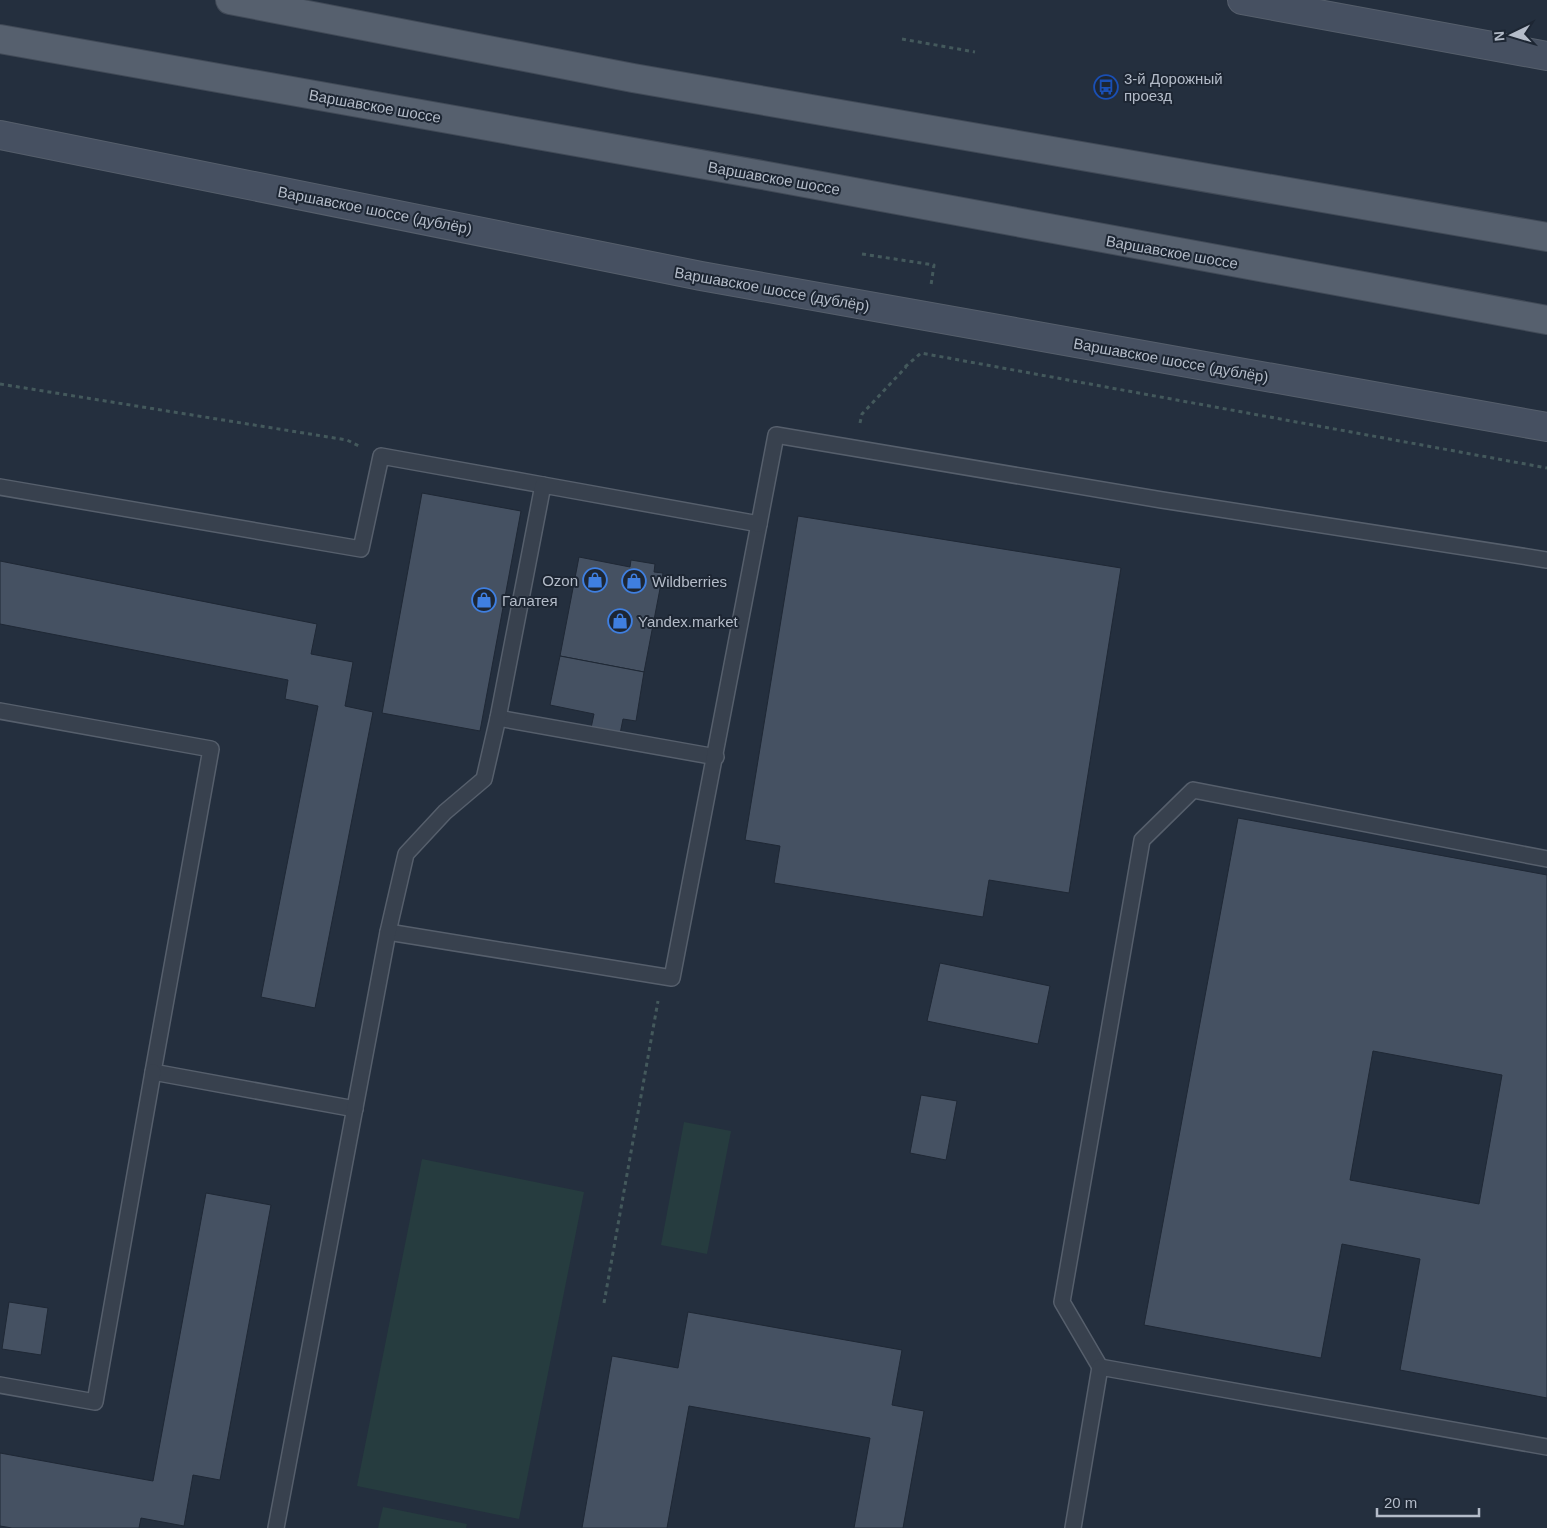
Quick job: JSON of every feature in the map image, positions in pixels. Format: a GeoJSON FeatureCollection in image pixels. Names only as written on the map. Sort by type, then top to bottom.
{"type":"FeatureCollection","features":[{"type":"Feature","properties":{"kind":"main road"},"geometry":{"type":"LineString","coordinates":[[230,0],[633,78],[1547,237]]}},
{"type":"Feature","properties":{"kind":"main road"},"geometry":{"type":"LineString","coordinates":[[1242,0],[1539,57]]}},
{"type":"Feature","properties":{"kind":"main road","name":"Варшавское шоссе"},"geometry":{"type":"LineString","coordinates":[[0,39],[771,177],[1547,320]]}},
{"type":"Feature","properties":{"kind":"main road","name":"Варшавское шоссе (дублёр)"},"geometry":{"type":"LineString","coordinates":[[0,135],[700,276],[1547,428]]}},
{"type":"Feature","properties":{"kind":"lane"},"geometry":{"type":"LineString","coordinates":[[388,932],[672,978],[716,757],[776,435],[1162,500],[1547,560]]}},
{"type":"Feature","properties":{"kind":"lane"},"geometry":{"type":"LineString","coordinates":[[0,486],[361,549],[381,456],[759,524]]}},
{"type":"Feature","properties":{"kind":"lane"},"geometry":{"type":"LineString","coordinates":[[276,1528],[388,932],[406,854],[444,812],[484,779],[498,718],[543,485]]}},
{"type":"Feature","properties":{"kind":"lane"},"geometry":{"type":"LineString","coordinates":[[0,711],[211,749],[94,1402],[0,1385]]}},
{"type":"Feature","properties":{"kind":"lane"},"geometry":{"type":"LineString","coordinates":[[498,718],[716,757]]}},
{"type":"Feature","properties":{"kind":"lane"},"geometry":{"type":"LineString","coordinates":[[1073,1528],[1100,1367],[1062,1302],[1142,840],[1193,790],[1547,859]]}},
{"type":"Feature","properties":{"kind":"lane"},"geometry":{"type":"LineString","coordinates":[[154,1072],[355,1109]]}},
{"type":"Feature","properties":{"kind":"lane"},"geometry":{"type":"LineString","coordinates":[[1100,1367],[1547,1447]]}},
{"type":"Feature","properties":{"kind":"path"},"geometry":{"type":"LineString","coordinates":[[902,39],[975,52]]}},
{"type":"Feature","properties":{"kind":"path"},"geometry":{"type":"LineString","coordinates":[[862,254],[934,265]]}},
{"type":"Feature","properties":{"kind":"path"},"geometry":{"type":"LineString","coordinates":[[862,414],[921,353],[1547,468]]}},
{"type":"Feature","properties":{"kind":"path"},"geometry":{"type":"LineString","coordinates":[[0,384],[347,440],[381,456]]}},
{"type":"Feature","properties":{"kind":"path"},"geometry":{"type":"LineString","coordinates":[[604,1303],[662,976]]}},
{"type":"Feature","properties":{"kind":"green space"},"geometry":{"type":"Polygon","coordinates":[[[684,1122],[731,1131],[707,1254],[661,1245],[684,1122]]]}},
{"type":"Feature","properties":{"kind":"green space"},"geometry":{"type":"Polygon","coordinates":[[[422,1159],[584,1192],[519,1519],[357,1486],[422,1159]]]}},
{"type":"Feature","properties":{"kind":"green space"},"geometry":{"type":"Polygon","coordinates":[[[383,1507],[467,1524],[466,1528],[378,1528],[383,1507]]]}},
{"type":"Feature","properties":{"kind":"building"},"geometry":{"type":"Polygon","coordinates":[[[422,493],[521,511],[480,731],[382,713],[422,493]]]}},
{"type":"Feature","properties":{"kind":"building"},"geometry":{"type":"Polygon","coordinates":[[[798,516],[1121,568],[1069,893],[989,880],[983,917],[774,883],[780,846],[745,840],[798,516]]]}},
{"type":"Feature","properties":{"kind":"building"},"geometry":{"type":"Polygon","coordinates":[[[579,557],[630,567],[631,560],[655,564],[654,572],[663,573],[644,672],[560,656],[579,557]]]}},
{"type":"Feature","properties":{"kind":"building"},"geometry":{"type":"Polygon","coordinates":[[[0,561],[317,624],[311,654],[353,662],[345,706],[373,712],[315,1008],[261,997],[318,706],[285,699],[288,680],[0,624],[0,561]]]}},
{"type":"Feature","properties":{"kind":"building"},"geometry":{"type":"Polygon","coordinates":[[[560,656],[644,672],[636,721],[623,719],[620,734],[591,728],[594,714],[550,705],[560,656]]]}},
{"type":"Feature","properties":{"kind":"building"},"geometry":{"type":"Polygon","coordinates":[[[1238,818],[1547,875],[1547,1398],[1400,1370],[1420,1259],[1342,1244],[1321,1358],[1144,1325],[1238,818]],[[1373,1051],[1350,1180],[1479,1204],[1502,1075],[1373,1051]]]}},
{"type":"Feature","properties":{"kind":"building"},"geometry":{"type":"Polygon","coordinates":[[[940,963],[1050,986],[1038,1044],[927,1021],[940,963]]]}},
{"type":"Feature","properties":{"kind":"building"},"geometry":{"type":"Polygon","coordinates":[[[921,1095],[957,1101],[946,1160],[910,1153],[921,1095]]]}},
{"type":"Feature","properties":{"kind":"building"},"geometry":{"type":"Polygon","coordinates":[[[206,1193],[271,1205],[220,1480],[193,1475],[184,1526],[141,1518],[139,1528],[12,1528],[0,1526],[0,1453],[153,1481],[206,1193]]]}},
{"type":"Feature","properties":{"kind":"building"},"geometry":{"type":"Polygon","coordinates":[[[9,1302],[48,1308],[41,1355],[2,1349],[9,1302]]]}},
{"type":"Feature","properties":{"kind":"building"},"geometry":{"type":"Polygon","coordinates":[[[688,1312],[902,1350],[892,1405],[924,1411],[903,1528],[854,1528],[870,1438],[689,1406],[667,1528],[582,1528],[612,1356],[678,1368],[688,1312]]]}},
{"type":"Feature","properties":{"kind":"place","name":"3-й Дорожный проезд"},"geometry":{"type":"Point","coordinates":[1106,87]}},
{"type":"Feature","properties":{"kind":"place","name":"Ozon"},"geometry":{"type":"Point","coordinates":[595,580]}},
{"type":"Feature","properties":{"kind":"place","name":"Wildberries"},"geometry":{"type":"Point","coordinates":[634,581]}},
{"type":"Feature","properties":{"kind":"place","name":"Галатея"},"geometry":{"type":"Point","coordinates":[484,600]}},
{"type":"Feature","properties":{"kind":"place","name":"Yandex.market"},"geometry":{"type":"Point","coordinates":[620,621]}}]}
